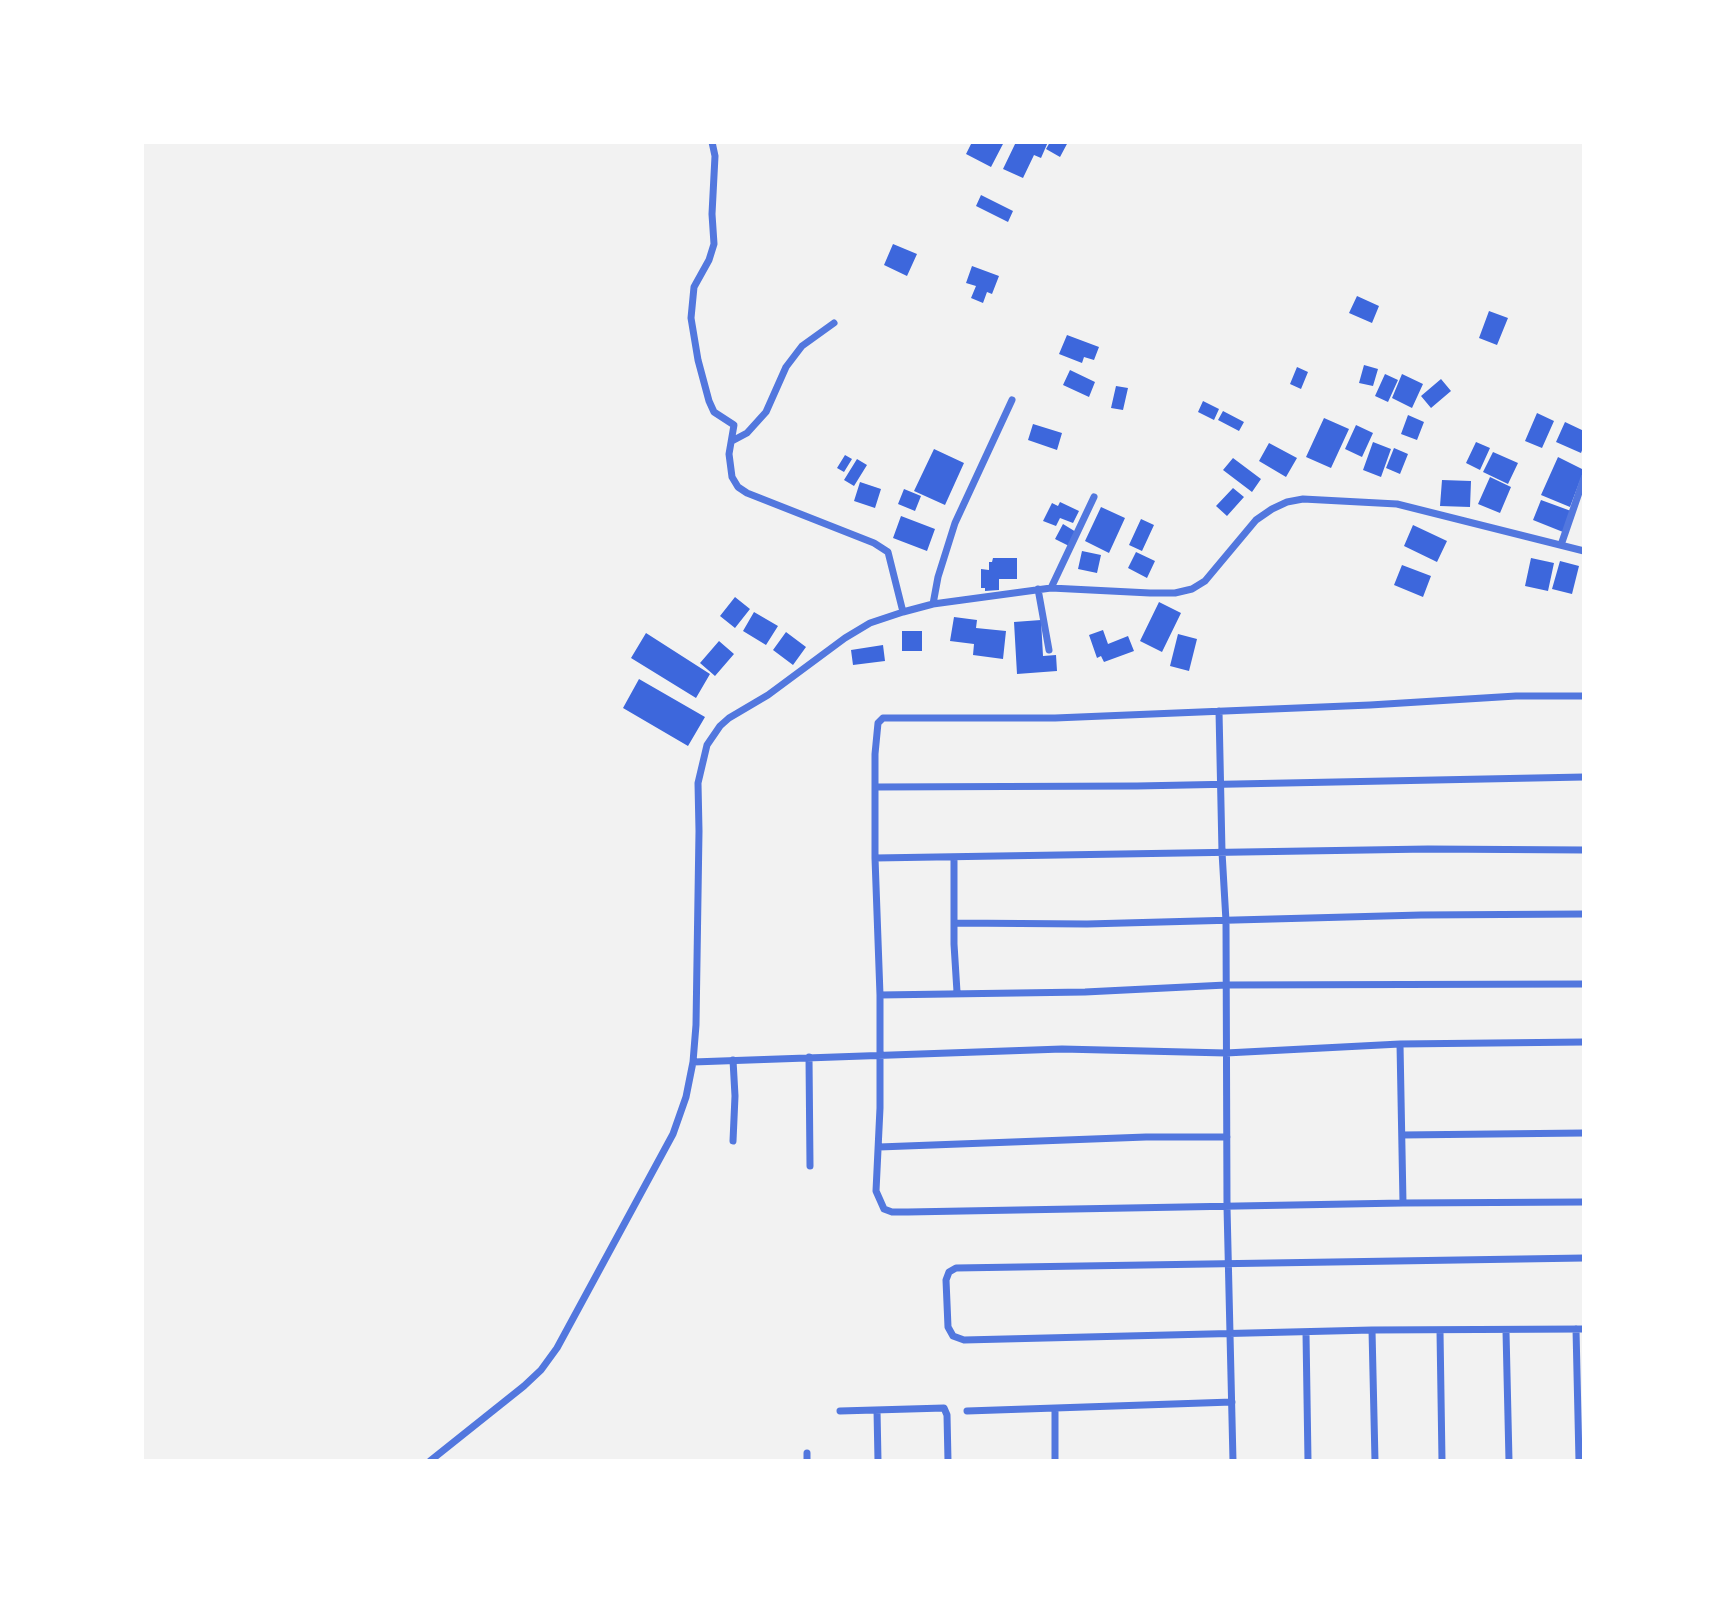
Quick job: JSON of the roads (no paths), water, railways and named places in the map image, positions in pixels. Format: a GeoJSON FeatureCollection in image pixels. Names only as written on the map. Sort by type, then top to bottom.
{"type":"FeatureCollection","features":[{"type":"Feature","properties":{"kind":"street"},"geometry":{"type":"LineString","coordinates":[[712,142],[715,156],[712,214],[714,244],[695,288],[691,318],[709,401],[714,412],[733,424],[729,464],[738,487],[874,543],[888,552],[903,612]]}},
{"type":"Feature","properties":{"kind":"street"},"geometry":{"type":"LineString","coordinates":[[732,441],[747,433],[766,412],[786,367],[802,346],[834,323]]}},
{"type":"Feature","properties":{"kind":"street"},"geometry":{"type":"LineString","coordinates":[[933,604],[938,577],[955,523],[1012,400]]}},
{"type":"Feature","properties":{"kind":"street"},"geometry":{"type":"LineString","coordinates":[[1561,545],[1584,478]]}},
{"type":"Feature","properties":{"kind":"street"},"geometry":{"type":"LineString","coordinates":[[1051,588],[1094,497]]}},
{"type":"Feature","properties":{"kind":"street"},"geometry":{"type":"LineString","coordinates":[[430,1461],[524,1387],[541,1370],[557,1348],[673,1134],[686,1097],[693,1062],[698,783],[707,745],[729,718],[779,688],[827,649],[870,623],[903,612],[933,604],[1038,589],[1175,593],[1192,589],[1205,581],[1256,520],[1280,505],[1303,499],[1397,504],[1584,551]]}},
{"type":"Feature","properties":{"kind":"street"},"geometry":{"type":"LineString","coordinates":[[1038,589],[1049,650]]}},
{"type":"Feature","properties":{"kind":"street"},"geometry":{"type":"LineString","coordinates":[[1584,696],[1516,696],[1055,718],[883,718],[878,723],[875,734],[875,858],[880,995],[879,1147],[876,1191],[884,1209],[892,1212],[1584,1202]]}},
{"type":"Feature","properties":{"kind":"street"},"geometry":{"type":"LineString","coordinates":[[1219,711],[1226,921],[1227,1207],[1233,1461]]}},
{"type":"Feature","properties":{"kind":"street"},"geometry":{"type":"LineString","coordinates":[[876,787],[1220,785],[1584,777]]}},
{"type":"Feature","properties":{"kind":"street"},"geometry":{"type":"LineString","coordinates":[[875,858],[1428,849],[1584,850]]}},
{"type":"Feature","properties":{"kind":"street"},"geometry":{"type":"LineString","coordinates":[[954,858],[957,992]]}},
{"type":"Feature","properties":{"kind":"street"},"geometry":{"type":"LineString","coordinates":[[954,923],[1584,915]]}},
{"type":"Feature","properties":{"kind":"street"},"geometry":{"type":"LineString","coordinates":[[880,995],[1085,992],[1226,985],[1584,984]]}},
{"type":"Feature","properties":{"kind":"street"},"geometry":{"type":"LineString","coordinates":[[693,1062],[1062,1049],[1226,1054],[1400,1044],[1584,1042]]}},
{"type":"Feature","properties":{"kind":"street"},"geometry":{"type":"LineString","coordinates":[[1400,1044],[1403,1203]]}},
{"type":"Feature","properties":{"kind":"street"},"geometry":{"type":"LineString","coordinates":[[810,1057],[810,1167]]}},
{"type":"Feature","properties":{"kind":"street"},"geometry":{"type":"LineString","coordinates":[[733,1060],[733,1141]]}},
{"type":"Feature","properties":{"kind":"street"},"geometry":{"type":"LineString","coordinates":[[1402,1135],[1584,1133]]}},
{"type":"Feature","properties":{"kind":"street"},"geometry":{"type":"LineString","coordinates":[[879,1147],[1079,1139],[1227,1137]]}},
{"type":"Feature","properties":{"kind":"street"},"geometry":{"type":"LineString","coordinates":[[1579,1461],[1580,1329],[1372,1330],[964,1340],[953,1336],[948,1327],[946,1280],[948,1272],[956,1268],[1584,1258]]}},
{"type":"Feature","properties":{"kind":"street"},"geometry":{"type":"LineString","coordinates":[[1372,1330],[1375,1461]]}},
{"type":"Feature","properties":{"kind":"street"},"geometry":{"type":"LineString","coordinates":[[1440,1331],[1442,1461]]}},
{"type":"Feature","properties":{"kind":"street"},"geometry":{"type":"LineString","coordinates":[[1506,1331],[1509,1461]]}},
{"type":"Feature","properties":{"kind":"street"},"geometry":{"type":"LineString","coordinates":[[1306,1333],[1307,1461]]}},
{"type":"Feature","properties":{"kind":"street"},"geometry":{"type":"LineString","coordinates":[[967,1411],[1232,1402]]}},
{"type":"Feature","properties":{"kind":"street"},"geometry":{"type":"LineString","coordinates":[[840,1411],[944,1408],[947,1415],[948,1461]]}},
{"type":"Feature","properties":{"kind":"street"},"geometry":{"type":"LineString","coordinates":[[1055,1409],[1055,1461]]}},
{"type":"Feature","properties":{"kind":"street"},"geometry":{"type":"LineString","coordinates":[[877,1410],[878,1461]]}}]}
